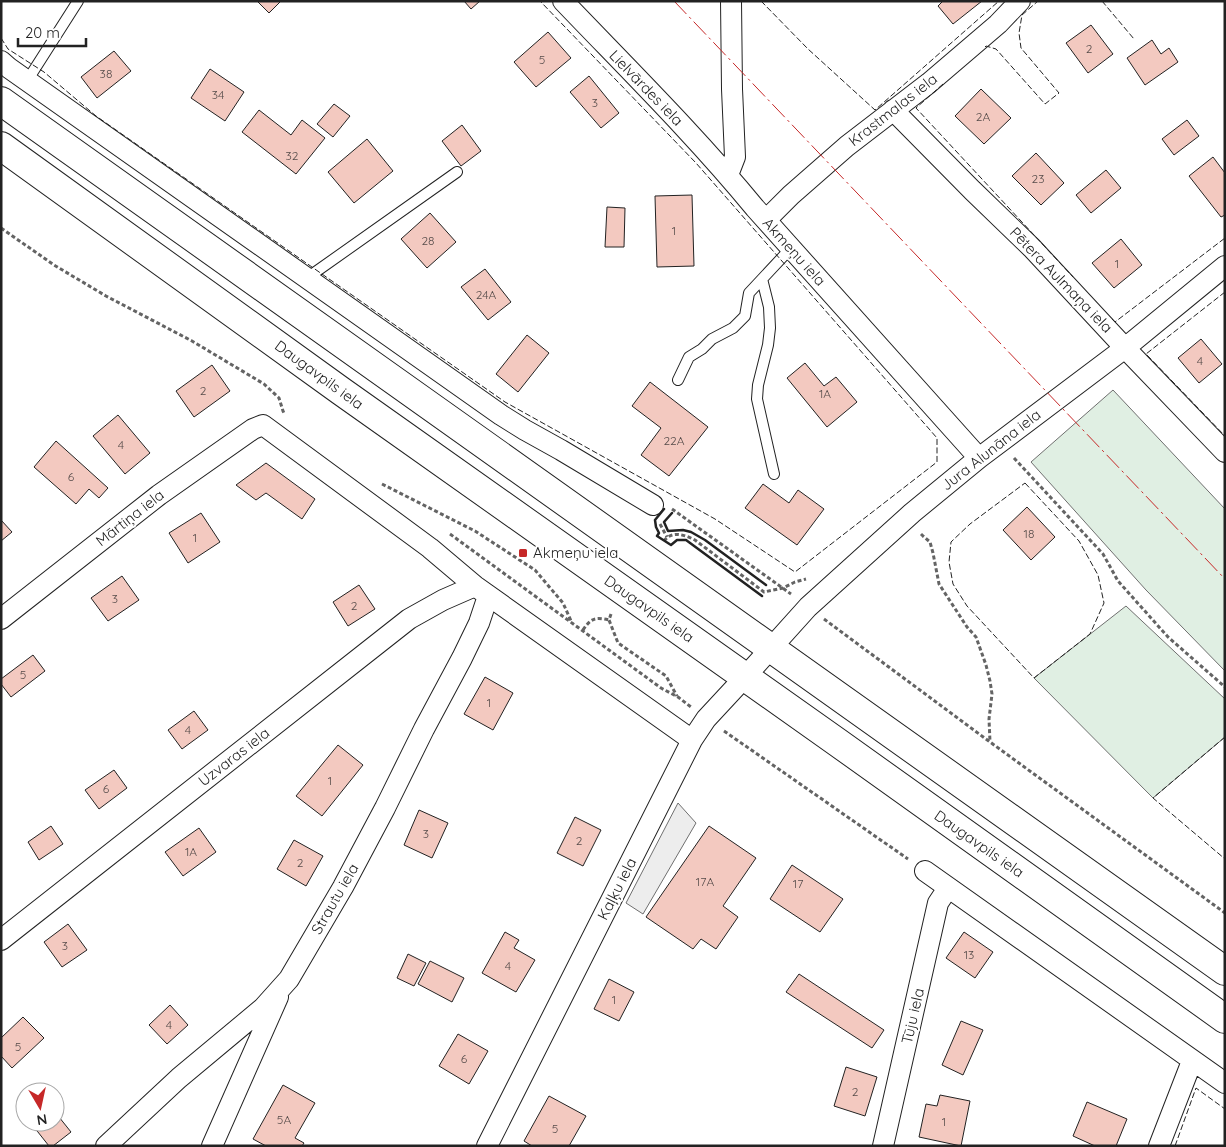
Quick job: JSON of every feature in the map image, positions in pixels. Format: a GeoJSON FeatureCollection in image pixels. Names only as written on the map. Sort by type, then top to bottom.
{"type":"FeatureCollection","features":[{"type":"Feature","properties":{"kind":"highway"},"geometry":{"type":"LineString","coordinates":[[1,101],[1225,971]]}},
{"type":"Feature","properties":{"kind":"highway","name":"Daugavpils iela"},"geometry":{"type":"LineString","coordinates":[[5,153],[1225,1019]]}},
{"type":"Feature","properties":{"kind":"street","name":"Lielvārdes iela"},"geometry":{"type":"LineString","coordinates":[[563,1],[728,175]]}},
{"type":"Feature","properties":{"kind":"street"},"geometry":{"type":"LineString","coordinates":[[728,175],[735,157],[731,1]]}},
{"type":"Feature","properties":{"kind":"street","name":"Krastmalas iela"},"geometry":{"type":"LineString","coordinates":[[766,220],[791,195],[847,146],[969,50],[1020,1]]}},
{"type":"Feature","properties":{"kind":"street"},"geometry":{"type":"LineString","coordinates":[[1,61],[501,415],[653,504]]}},
{"type":"Feature","properties":{"kind":"street","name":"Pētera Aulmaņa iela"},"geometry":{"type":"LineString","coordinates":[[894,110],[1032,248],[1225,452]]}},
{"type":"Feature","properties":{"kind":"street","name":"Akmeņu iela"},"geometry":{"type":"LineString","coordinates":[[728,175],[979,458]]}},
{"type":"Feature","properties":{"kind":"street","name":"Jura Alunāna iela"},"geometry":{"type":"LineString","coordinates":[[770,648],[808,607],[912,513],[979,458],[1125,348],[1225,266]]}},
{"type":"Feature","properties":{"kind":"street","name":"Mārtiņa iela"},"geometry":{"type":"LineString","coordinates":[[1,619],[158,495],[253,429],[263,425],[430,548],[482,591]]}},
{"type":"Feature","properties":{"kind":"street"},"geometry":{"type":"LineString","coordinates":[[482,591],[692,740]]}},
{"type":"Feature","properties":{"kind":"street","name":"Uzvaras iela"},"geometry":{"type":"LineString","coordinates":[[1,940],[409,620],[443,600],[482,591]]}},
{"type":"Feature","properties":{"kind":"street","name":"Strautu iela"},"geometry":{"type":"LineString","coordinates":[[106,1146],[179,1078],[263,1008],[289,979],[344,887],[462,658],[479,623],[482,591]]}},
{"type":"Feature","properties":{"kind":"street","name":"Kaļķu iela"},"geometry":{"type":"LineString","coordinates":[[488,1146],[692,740],[706,718],[770,648]]}},
{"type":"Feature","properties":{"kind":"street"},"geometry":{"type":"LineString","coordinates":[[924,871],[1225,1084]]}},
{"type":"Feature","properties":{"kind":"street","name":"Tūju iela"},"geometry":{"type":"LineString","coordinates":[[883,1146],[938,903],[948,888]]}},
{"type":"Feature","properties":{"kind":"street"},"geometry":{"type":"LineString","coordinates":[[212,1146],[284,984]]}},
{"type":"Feature","properties":{"kind":"street"},"geometry":{"type":"LineString","coordinates":[[1159,1146],[1192,1061]]}},
{"type":"Feature","properties":{"kind":"lane"},"geometry":{"type":"LineString","coordinates":[[27,81],[78,1]]}},
{"type":"Feature","properties":{"kind":"lane"},"geometry":{"type":"LineString","coordinates":[[307,278],[457,172]]}},
{"type":"Feature","properties":{"kind":"lane"},"geometry":{"type":"LineString","coordinates":[[678,380],[688,357],[702,349],[712,339],[733,328],[745,316],[749,293],[791,248]]}},
{"type":"Feature","properties":{"kind":"lane"},"geometry":{"type":"LineString","coordinates":[[762,279],[769,307],[770,328],[768,345],[758,385],[757,399],[774,474]]}},
{"type":"Feature","properties":{"kind":"path"},"geometry":{"type":"LineString","coordinates":[[1,228],[54,265],[106,296],[192,341],[264,384],[279,398],[283,411],[289,417]]}},
{"type":"Feature","properties":{"kind":"path"},"geometry":{"type":"LineString","coordinates":[[1000,443],[1102,554],[1118,581],[1168,637],[1225,688]]}},
{"type":"Feature","properties":{"kind":"path"},"geometry":{"type":"LineString","coordinates":[[405,501],[381,484],[474,531],[535,570],[563,604],[572,624]]}},
{"type":"Feature","properties":{"kind":"path"},"geometry":{"type":"LineString","coordinates":[[653,504],[662,503],[670,507],[794,596]]}},
{"type":"Feature","properties":{"kind":"path"},"geometry":{"type":"LineString","coordinates":[[912,513],[923,536],[930,542],[934,553],[939,584],[976,638],[986,665],[992,694],[989,719],[990,742]]}},
{"type":"Feature","properties":{"kind":"path"},"geometry":{"type":"LineString","coordinates":[[445,530],[661,688],[678,697],[924,871]]}},
{"type":"Feature","properties":{"kind":"path"},"geometry":{"type":"LineString","coordinates":[[664,541],[667,537],[684,535],[695,540],[764,592],[783,588]]}},
{"type":"Feature","properties":{"kind":"path"},"geometry":{"type":"LineString","coordinates":[[611,614],[610,620],[618,643],[666,676],[678,697]]}},
{"type":"Feature","properties":{"kind":"path"},"geometry":{"type":"LineString","coordinates":[[820,615],[990,742],[1225,912]]}},
{"type":"Feature","properties":{"kind":"path"},"geometry":{"type":"LineString","coordinates":[[583,630],[588,623],[597,618],[610,620]]}},
{"type":"Feature","properties":{"kind":"green space"},"geometry":{"type":"Polygon","coordinates":[[[1113,390],[1225,509],[1225,671],[1146,590],[1031,462],[1113,390]]]}},
{"type":"Feature","properties":{"kind":"green space"},"geometry":{"type":"Polygon","coordinates":[[[1126,606],[1225,699],[1225,737],[1153,798],[1034,678],[1126,606]]]}},
{"type":"Feature","properties":{"kind":"shaded area"},"geometry":{"type":"Polygon","coordinates":[[[678,803],[696,823],[643,914],[626,903],[678,803]]]}},
{"type":"Feature","properties":{"kind":"building"},"geometry":{"type":"Polygon","coordinates":[[[257,1],[281,1],[269,13],[257,1]]]}},
{"type":"Feature","properties":{"kind":"building"},"geometry":{"type":"Polygon","coordinates":[[[464,1],[480,1],[471,9],[464,1]]]}},
{"type":"Feature","properties":{"kind":"building"},"geometry":{"type":"Polygon","coordinates":[[[943,1],[982,1],[953,24],[938,6],[943,1]]]}},
{"type":"Feature","properties":{"kind":"building"},"geometry":{"type":"Polygon","coordinates":[[[1091,25],[1113,54],[1088,73],[1066,43],[1091,25]]]}},
{"type":"Feature","properties":{"kind":"building"},"geometry":{"type":"Polygon","coordinates":[[[548,32],[571,58],[536,87],[514,62],[548,32]]]}},
{"type":"Feature","properties":{"kind":"building"},"geometry":{"type":"Polygon","coordinates":[[[1152,40],[1161,54],[1169,48],[1178,62],[1145,85],[1127,58],[1152,40]]]}},
{"type":"Feature","properties":{"kind":"building"},"geometry":{"type":"Polygon","coordinates":[[[114,51],[131,71],[97,98],[81,77],[114,51]]]}},
{"type":"Feature","properties":{"kind":"building"},"geometry":{"type":"Polygon","coordinates":[[[210,69],[244,92],[225,121],[191,98],[210,69]]]}},
{"type":"Feature","properties":{"kind":"building"},"geometry":{"type":"Polygon","coordinates":[[[589,76],[619,113],[601,128],[570,92],[589,76]]]}},
{"type":"Feature","properties":{"kind":"building"},"geometry":{"type":"Polygon","coordinates":[[[981,89],[1011,118],[984,144],[955,116],[981,89]]]}},
{"type":"Feature","properties":{"kind":"building"},"geometry":{"type":"Polygon","coordinates":[[[334,104],[350,116],[333,137],[317,124],[334,104]]]}},
{"type":"Feature","properties":{"kind":"building"},"geometry":{"type":"Polygon","coordinates":[[[259,110],[291,135],[302,120],[325,138],[296,174],[242,132],[259,110]]]}},
{"type":"Feature","properties":{"kind":"building"},"geometry":{"type":"Polygon","coordinates":[[[1187,120],[1199,136],[1174,155],[1162,139],[1187,120]]]}},
{"type":"Feature","properties":{"kind":"building"},"geometry":{"type":"Polygon","coordinates":[[[462,125],[481,151],[461,166],[442,141],[462,125]]]}},
{"type":"Feature","properties":{"kind":"building"},"geometry":{"type":"Polygon","coordinates":[[[367,139],[393,171],[354,203],[328,172],[367,139]]]}},
{"type":"Feature","properties":{"kind":"building"},"geometry":{"type":"Polygon","coordinates":[[[1036,153],[1064,183],[1041,205],[1012,176],[1036,153]]]}},
{"type":"Feature","properties":{"kind":"building"},"geometry":{"type":"Polygon","coordinates":[[[1213,157],[1225,173],[1225,215],[1221,217],[1189,176],[1213,157]]]}},
{"type":"Feature","properties":{"kind":"building"},"geometry":{"type":"Polygon","coordinates":[[[1106,170],[1121,188],[1091,213],[1076,195],[1106,170]]]}},
{"type":"Feature","properties":{"kind":"building"},"geometry":{"type":"Polygon","coordinates":[[[692,195],[694,266],[657,267],[655,196],[692,195]]]}},
{"type":"Feature","properties":{"kind":"building"},"geometry":{"type":"Polygon","coordinates":[[[607,207],[625,208],[624,247],[605,247],[607,207]]]}},
{"type":"Feature","properties":{"kind":"building"},"geometry":{"type":"Polygon","coordinates":[[[430,213],[456,242],[427,268],[401,239],[430,213]]]}},
{"type":"Feature","properties":{"kind":"building"},"geometry":{"type":"Polygon","coordinates":[[[1121,239],[1142,265],[1114,288],[1092,263],[1121,239]]]}},
{"type":"Feature","properties":{"kind":"building"},"geometry":{"type":"Polygon","coordinates":[[[485,269],[511,302],[488,320],[461,287],[485,269]]]}},
{"type":"Feature","properties":{"kind":"building"},"geometry":{"type":"Polygon","coordinates":[[[527,335],[549,353],[518,392],[496,374],[527,335]]]}},
{"type":"Feature","properties":{"kind":"building"},"geometry":{"type":"Polygon","coordinates":[[[1201,339],[1222,364],[1199,383],[1178,358],[1201,339]]]}},
{"type":"Feature","properties":{"kind":"building"},"geometry":{"type":"Polygon","coordinates":[[[805,363],[824,386],[836,377],[857,402],[827,427],[787,378],[805,363]]]}},
{"type":"Feature","properties":{"kind":"building"},"geometry":{"type":"Polygon","coordinates":[[[212,365],[230,391],[194,417],[176,391],[212,365]]]}},
{"type":"Feature","properties":{"kind":"building"},"geometry":{"type":"Polygon","coordinates":[[[650,382],[708,427],[669,476],[641,455],[661,428],[632,406],[650,382]]]}},
{"type":"Feature","properties":{"kind":"building"},"geometry":{"type":"Polygon","coordinates":[[[118,415],[150,453],[125,474],[93,436],[118,415]]]}},
{"type":"Feature","properties":{"kind":"building"},"geometry":{"type":"Polygon","coordinates":[[[56,441],[108,488],[99,498],[89,489],[76,504],[34,467],[56,441]]]}},
{"type":"Feature","properties":{"kind":"building"},"geometry":{"type":"Polygon","coordinates":[[[266,463],[315,499],[302,519],[266,493],[256,500],[236,485],[266,463]]]}},
{"type":"Feature","properties":{"kind":"building"},"geometry":{"type":"Polygon","coordinates":[[[763,484],[789,503],[798,490],[824,509],[797,545],[745,508],[763,484]]]}},
{"type":"Feature","properties":{"kind":"building"},"geometry":{"type":"Polygon","coordinates":[[[1027,507],[1055,537],[1031,560],[1003,530],[1027,507]]]}},
{"type":"Feature","properties":{"kind":"building"},"geometry":{"type":"Polygon","coordinates":[[[201,513],[220,542],[188,563],[169,533],[201,513]]]}},
{"type":"Feature","properties":{"kind":"building"},"geometry":{"type":"Polygon","coordinates":[[[1,520],[12,532],[1,541],[1,520]]]}},
{"type":"Feature","properties":{"kind":"building"},"geometry":{"type":"Polygon","coordinates":[[[122,576],[139,600],[108,621],[91,598],[122,576]]]}},
{"type":"Feature","properties":{"kind":"building"},"geometry":{"type":"Polygon","coordinates":[[[359,585],[375,609],[348,626],[333,602],[359,585]]]}},
{"type":"Feature","properties":{"kind":"building"},"geometry":{"type":"Polygon","coordinates":[[[33,655],[45,671],[11,697],[1,684],[1,679],[33,655]]]}},
{"type":"Feature","properties":{"kind":"building"},"geometry":{"type":"Polygon","coordinates":[[[485,677],[513,693],[493,730],[464,714],[485,677]]]}},
{"type":"Feature","properties":{"kind":"building"},"geometry":{"type":"Polygon","coordinates":[[[194,711],[208,730],[182,749],[168,730],[194,711]]]}},
{"type":"Feature","properties":{"kind":"building"},"geometry":{"type":"Polygon","coordinates":[[[338,745],[363,765],[322,816],[296,796],[338,745]]]}},
{"type":"Feature","properties":{"kind":"building"},"geometry":{"type":"Polygon","coordinates":[[[114,770],[127,788],[99,809],[85,790],[114,770]]]}},
{"type":"Feature","properties":{"kind":"building"},"geometry":{"type":"Polygon","coordinates":[[[419,810],[448,823],[432,858],[404,845],[419,810]]]}},
{"type":"Feature","properties":{"kind":"building"},"geometry":{"type":"Polygon","coordinates":[[[575,817],[601,830],[583,866],[557,853],[575,817]]]}},
{"type":"Feature","properties":{"kind":"building"},"geometry":{"type":"Polygon","coordinates":[[[51,826],[63,844],[39,860],[28,842],[51,826]]]}},
{"type":"Feature","properties":{"kind":"building"},"geometry":{"type":"Polygon","coordinates":[[[709,826],[756,858],[723,906],[738,917],[716,949],[701,939],[693,949],[646,917],[709,826]]]}},
{"type":"Feature","properties":{"kind":"building"},"geometry":{"type":"Polygon","coordinates":[[[199,828],[216,852],[183,876],[165,852],[199,828]]]}},
{"type":"Feature","properties":{"kind":"building"},"geometry":{"type":"Polygon","coordinates":[[[294,840],[323,856],[306,886],[277,869],[294,840]]]}},
{"type":"Feature","properties":{"kind":"building"},"geometry":{"type":"Polygon","coordinates":[[[792,865],[843,899],[820,932],[770,899],[792,865]]]}},
{"type":"Feature","properties":{"kind":"building"},"geometry":{"type":"Polygon","coordinates":[[[68,924],[87,950],[62,967],[44,942],[68,924]]]}},
{"type":"Feature","properties":{"kind":"building"},"geometry":{"type":"Polygon","coordinates":[[[505,932],[519,940],[514,948],[535,960],[516,992],[482,973],[505,932]]]}},
{"type":"Feature","properties":{"kind":"building"},"geometry":{"type":"Polygon","coordinates":[[[964,932],[993,952],[975,978],[946,958],[964,932]]]}},
{"type":"Feature","properties":{"kind":"building"},"geometry":{"type":"Polygon","coordinates":[[[408,954],[426,963],[414,986],[397,978],[408,954]]]}},
{"type":"Feature","properties":{"kind":"building"},"geometry":{"type":"Polygon","coordinates":[[[430,961],[464,978],[452,1002],[418,984],[430,961]]]}},
{"type":"Feature","properties":{"kind":"building"},"geometry":{"type":"Polygon","coordinates":[[[799,974],[884,1030],[872,1048],[786,992],[799,974]]]}},
{"type":"Feature","properties":{"kind":"building"},"geometry":{"type":"Polygon","coordinates":[[[609,979],[634,992],[619,1021],[594,1009],[609,979]]]}},
{"type":"Feature","properties":{"kind":"building"},"geometry":{"type":"Polygon","coordinates":[[[170,1005],[188,1025],[167,1044],[149,1025],[170,1005]]]}},
{"type":"Feature","properties":{"kind":"building"},"geometry":{"type":"Polygon","coordinates":[[[23,1017],[44,1038],[12,1068],[1,1056],[1,1038],[23,1017]]]}},
{"type":"Feature","properties":{"kind":"building"},"geometry":{"type":"Polygon","coordinates":[[[961,1021],[983,1030],[963,1075],[942,1065],[961,1021]]]}},
{"type":"Feature","properties":{"kind":"building"},"geometry":{"type":"Polygon","coordinates":[[[458,1034],[488,1051],[469,1084],[439,1066],[458,1034]]]}},
{"type":"Feature","properties":{"kind":"building"},"geometry":{"type":"Polygon","coordinates":[[[846,1067],[877,1077],[865,1116],[834,1106],[846,1067]]]}},
{"type":"Feature","properties":{"kind":"building"},"geometry":{"type":"Polygon","coordinates":[[[283,1085],[315,1103],[295,1138],[304,1143],[302,1146],[266,1146],[253,1139],[283,1085]]]}},
{"type":"Feature","properties":{"kind":"building"},"geometry":{"type":"Polygon","coordinates":[[[940,1095],[970,1101],[961,1146],[919,1137],[926,1104],[937,1106],[940,1095]]]}},
{"type":"Feature","properties":{"kind":"building"},"geometry":{"type":"Polygon","coordinates":[[[549,1096],[586,1116],[569,1146],[532,1146],[524,1141],[549,1096]]]}},
{"type":"Feature","properties":{"kind":"building"},"geometry":{"type":"Polygon","coordinates":[[[1087,1102],[1127,1119],[1116,1146],[1095,1146],[1073,1136],[1087,1102]]]}},
{"type":"Feature","properties":{"kind":"building"},"geometry":{"type":"Polygon","coordinates":[[[65,1124],[71,1132],[53,1146],[49,1146],[38,1132],[65,1132],[65,1124]]]}},
{"type":"Feature","properties":{"kind":"fence"},"geometry":{"type":"LineString","coordinates":[[1,38],[8,49],[44,72],[96,116],[505,402],[715,519],[795,572],[937,462],[937,438],[696,163],[540,1]]}},
{"type":"Feature","properties":{"kind":"fence"},"geometry":{"type":"LineString","coordinates":[[761,1],[808,49],[875,110],[999,1]]}},
{"type":"Feature","properties":{"kind":"fence"},"geometry":{"type":"LineString","coordinates":[[985,47],[996,49],[1045,104],[1059,93],[1021,48],[1019,33],[1022,15],[1038,1]]}},
{"type":"Feature","properties":{"kind":"fence"},"geometry":{"type":"LineString","coordinates":[[1102,1],[1134,39]]}},
{"type":"Feature","properties":{"kind":"fence"},"geometry":{"type":"LineString","coordinates":[[943,84],[916,108],[1073,277]]}},
{"type":"Feature","properties":{"kind":"fence"},"geometry":{"type":"LineString","coordinates":[[1112,319],[1115,322],[1225,238]]}},
{"type":"Feature","properties":{"kind":"fence"},"geometry":{"type":"LineString","coordinates":[[1225,292],[1146,354],[1225,436]]}},
{"type":"Feature","properties":{"kind":"fence"},"geometry":{"type":"LineString","coordinates":[[1025,483],[1079,541],[1098,575],[1104,603],[1090,634],[1034,678],[967,606],[953,584],[949,562],[951,542],[970,524],[1025,483]]}},
{"type":"Feature","properties":{"kind":"fence"},"geometry":{"type":"LineString","coordinates":[[1225,737],[1153,798],[1225,859]]}},
{"type":"Feature","properties":{"kind":"fence"},"geometry":{"type":"LineString","coordinates":[[1175,1146],[1196,1088],[1225,1109]]}},
{"type":"Feature","properties":{"kind":"wall"},"geometry":{"type":"LineString","coordinates":[[664,509],[655,520],[659,533],[657,536],[671,545],[677,540],[686,540],[762,596]]}},
{"type":"Feature","properties":{"kind":"wall"},"geometry":{"type":"LineString","coordinates":[[672,513],[664,522],[668,531],[683,530],[691,532],[705,540],[766,585]]}},
{"type":"Feature","properties":{"kind":"power"},"geometry":{"type":"LineString","coordinates":[[674,1],[1225,579]]}},
{"type":"Feature","properties":{"kind":"place","name":"Akmeņu iela"},"geometry":{"type":"Point","coordinates":[523,553]}}]}
